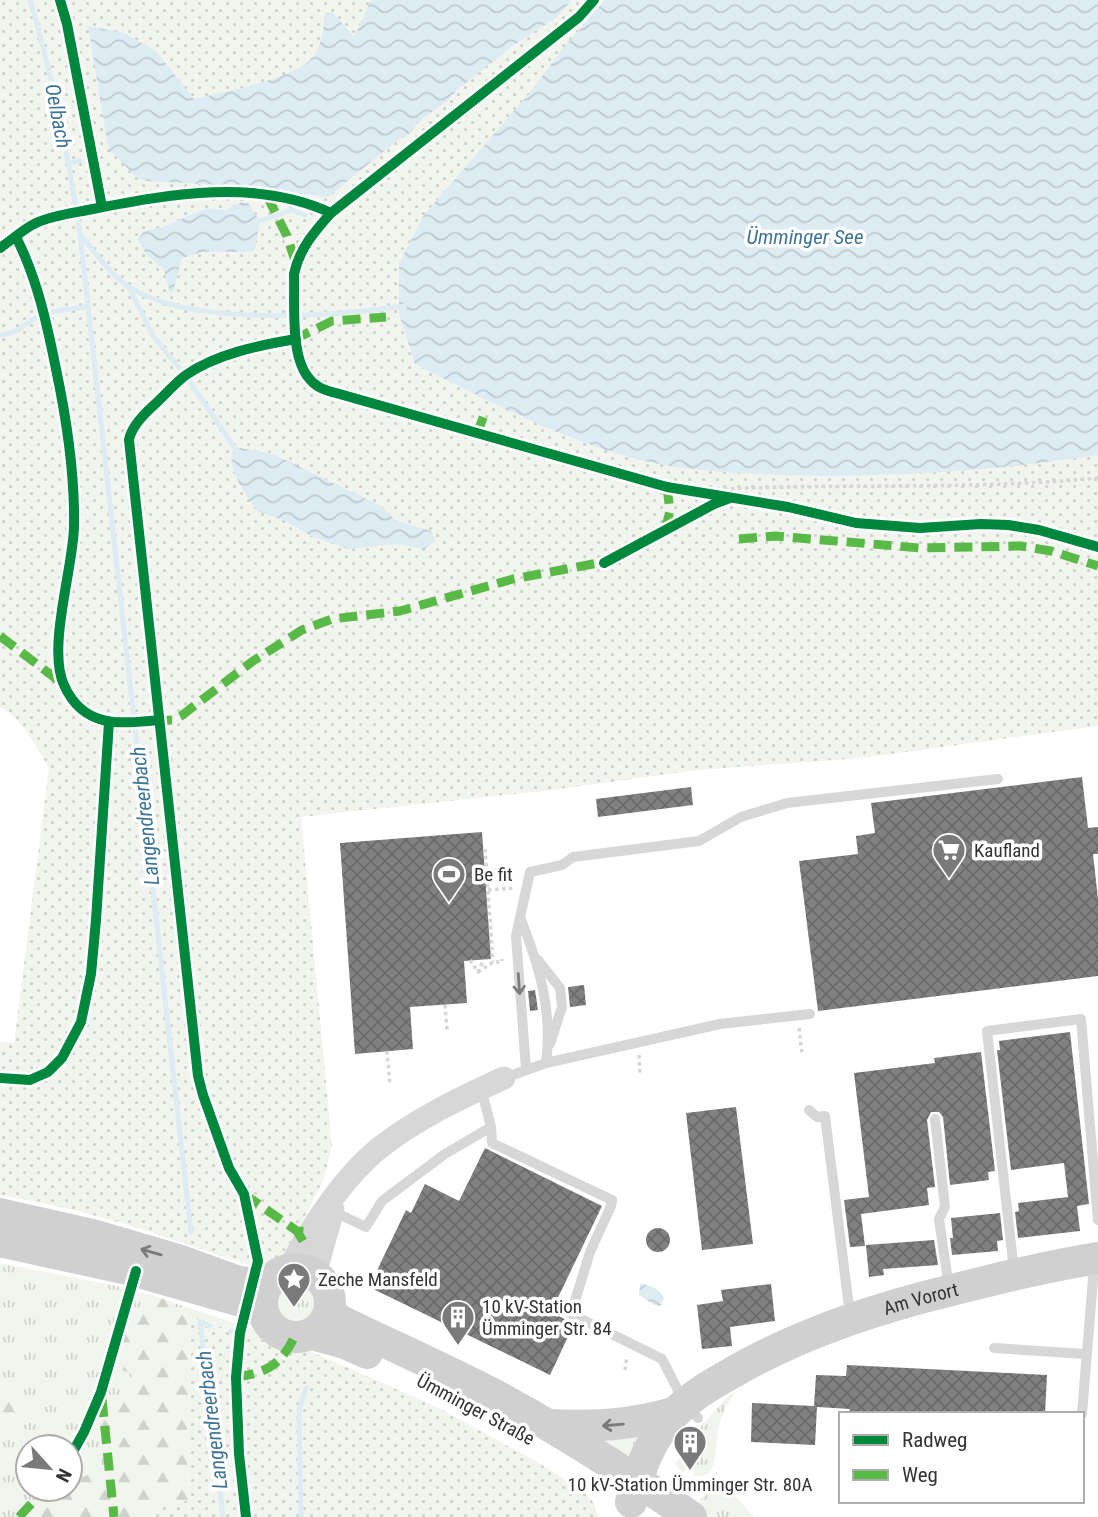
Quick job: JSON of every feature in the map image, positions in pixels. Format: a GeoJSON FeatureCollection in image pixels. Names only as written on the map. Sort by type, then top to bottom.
{"type":"FeatureCollection","features":[{"type":"Feature","properties":{"kind":"main road"},"geometry":{"type":"LineString","coordinates":[[0,1214],[93,1235],[178,1260],[239,1282],[283,1284]]}},
{"type":"Feature","properties":{"kind":"main road"},"geometry":{"type":"LineString","coordinates":[[0,1241],[136,1271],[327,1288],[321,1323]]}},
{"type":"Feature","properties":{"kind":"main road","name":"Am Vorort"},"geometry":{"type":"LineString","coordinates":[[638,1500],[686,1411],[707,1387],[773,1349],[914,1298],[1014,1273],[1095,1258]]}},
{"type":"Feature","properties":{"kind":"main road","name":"Ümminger Straße"},"geometry":{"type":"LineString","coordinates":[[283,1284],[267,1322],[282,1335],[294,1338],[321,1323],[339,1320],[495,1396],[548,1425],[638,1500]]}},
{"type":"Feature","properties":{"kind":"main road","name":"Ümminger Straße"},"geometry":{"type":"LineString","coordinates":[[321,1323],[345,1343],[457,1395],[638,1500],[691,1517]]}},
{"type":"Feature","properties":{"kind":"main road","name":"Am Vorort"},"geometry":{"type":"LineString","coordinates":[[548,1425],[606,1426],[686,1411]]}},
{"type":"Feature","properties":{"kind":"street"},"geometry":{"type":"LineString","coordinates":[[283,1284],[331,1208],[365,1161],[392,1139],[433,1113],[504,1078]]}},
{"type":"Feature","properties":{"kind":"lane"},"geometry":{"type":"LineString","coordinates":[[526,1069],[516,936],[530,872],[562,865],[573,857],[699,841],[741,817],[787,803],[998,779]]}},
{"type":"Feature","properties":{"kind":"lane"},"geometry":{"type":"LineString","coordinates":[[520,917],[537,958],[545,999],[547,1058]]}},
{"type":"Feature","properties":{"kind":"lane"},"geometry":{"type":"LineString","coordinates":[[537,958],[560,988],[562,1007],[547,1058]]}},
{"type":"Feature","properties":{"kind":"lane"},"geometry":{"type":"LineString","coordinates":[[504,1078],[547,1058],[584,1055],[720,1024],[810,1014]]}},
{"type":"Feature","properties":{"kind":"lane"},"geometry":{"type":"LineString","coordinates":[[1014,1273],[987,1031],[1082,1020],[1098,1220]]}},
{"type":"Feature","properties":{"kind":"lane"},"geometry":{"type":"LineString","coordinates":[[481,1088],[491,1127],[492,1143],[612,1200],[590,1252],[571,1314],[662,1359],[686,1411]]}},
{"type":"Feature","properties":{"kind":"lane"},"geometry":{"type":"LineString","coordinates":[[810,1110],[817,1117],[825,1116],[851,1319]]}},
{"type":"Feature","properties":{"kind":"lane"},"geometry":{"type":"LineString","coordinates":[[934,1119],[945,1207],[939,1219],[949,1290]]}},
{"type":"Feature","properties":{"kind":"lane"},"geometry":{"type":"LineString","coordinates":[[331,1208],[366,1227],[382,1202],[446,1154],[491,1127]]}},
{"type":"Feature","properties":{"kind":"lane"},"geometry":{"type":"LineString","coordinates":[[1082,1412],[1095,1258]]}},
{"type":"Feature","properties":{"kind":"lane"},"geometry":{"type":"LineString","coordinates":[[994,1348],[1085,1354]]}},
{"type":"Feature","properties":{"kind":"path"},"geometry":{"type":"LineString","coordinates":[[689,491],[743,487],[957,484],[1098,478]]}},
{"type":"Feature","properties":{"kind":"path"},"geometry":{"type":"LineString","coordinates":[[485,849],[493,962]]}},
{"type":"Feature","properties":{"kind":"path"},"geometry":{"type":"LineString","coordinates":[[488,890],[526,888]]}},
{"type":"Feature","properties":{"kind":"path"},"geometry":{"type":"LineString","coordinates":[[478,972],[493,962],[502,962],[502,951]]}},
{"type":"Feature","properties":{"kind":"path"},"geometry":{"type":"LineString","coordinates":[[478,972],[484,959]]}},
{"type":"Feature","properties":{"kind":"path"},"geometry":{"type":"LineString","coordinates":[[470,960],[478,972]]}},
{"type":"Feature","properties":{"kind":"path"},"geometry":{"type":"LineString","coordinates":[[446,1005],[447,1030]]}},
{"type":"Feature","properties":{"kind":"path"},"geometry":{"type":"LineString","coordinates":[[797,1016],[802,1054]]}},
{"type":"Feature","properties":{"kind":"path"},"geometry":{"type":"LineString","coordinates":[[387,1051],[390,1084]]}},
{"type":"Feature","properties":{"kind":"green space"},"geometry":{"type":"Polygon","coordinates":[[[0,0],[1098,0],[1098,726],[862,758],[697,770],[553,790],[301,817],[332,1145],[324,1179],[285,1255],[262,1268],[104,1218],[0,1195],[0,1042],[14,1043],[49,768],[16,718],[0,707],[0,0]]]}},
{"type":"Feature","properties":{"kind":"green space"},"geometry":{"type":"Polygon","coordinates":[[[0,1263],[117,1286],[158,1297],[136,1313],[122,1341],[114,1366],[134,1375],[99,1423],[102,1469],[84,1476],[84,1433],[14,1433],[14,1503],[46,1503],[35,1517],[0,1517],[0,1263]]]}},
{"type":"Feature","properties":{"kind":"green space"},"geometry":{"type":"Polygon","coordinates":[[[295,1285],[308,1291],[314,1304],[308,1317],[295,1323],[282,1317],[276,1304],[282,1291],[295,1285]]]}},
{"type":"Feature","properties":{"kind":"green space"},"geometry":{"type":"Polygon","coordinates":[[[158,1297],[174,1303],[172,1311],[190,1317],[187,1464],[190,1501],[161,1505],[151,1517],[35,1517],[46,1503],[84,1503],[84,1476],[102,1469],[99,1423],[133,1375],[114,1366],[122,1341],[136,1313],[158,1297]]]}},
{"type":"Feature","properties":{"kind":"green space"},"geometry":{"type":"Polygon","coordinates":[[[174,1303],[259,1331],[265,1337],[264,1340],[172,1311],[174,1303]]]}},
{"type":"Feature","properties":{"kind":"green space"},"geometry":{"type":"Polygon","coordinates":[[[190,1317],[263,1340],[265,1337],[284,1348],[305,1349],[437,1407],[584,1491],[594,1503],[598,1517],[151,1517],[161,1505],[190,1500],[187,1464],[190,1317]]]}},
{"type":"Feature","properties":{"kind":"green space"},"geometry":{"type":"Polygon","coordinates":[[[732,1392],[734,1394],[719,1425],[712,1468],[702,1476],[693,1476],[695,1472],[687,1468],[684,1473],[675,1465],[693,1435],[732,1392]]]}},
{"type":"Feature","properties":{"kind":"green space"},"geometry":{"type":"Polygon","coordinates":[[[0,1399],[17,1404],[22,1418],[0,1435],[0,1399]]]}},
{"type":"Feature","properties":{"kind":"green space"},"geometry":{"type":"Polygon","coordinates":[[[650,1427],[632,1459],[589,1435],[650,1427]]]}},
{"type":"Feature","properties":{"kind":"green space"},"geometry":{"type":"Polygon","coordinates":[[[672,1472],[693,1488],[693,1495],[687,1502],[677,1491],[672,1472]]]}},
{"type":"Feature","properties":{"kind":"green space"},"geometry":{"type":"Polygon","coordinates":[[[724,1483],[754,1517],[707,1517],[695,1508],[706,1493],[724,1483]]]}},
{"type":"Feature","properties":{"kind":"water"},"geometry":{"type":"Polygon","coordinates":[[[371,0],[572,0],[557,17],[514,45],[458,89],[447,101],[417,123],[412,132],[398,140],[328,197],[220,185],[147,181],[135,176],[109,152],[88,26],[124,33],[156,51],[194,99],[273,79],[301,66],[318,50],[325,13],[333,13],[354,37],[371,0]]]}},
{"type":"Feature","properties":{"kind":"water","name":"Ümminger See"},"geometry":{"type":"Polygon","coordinates":[[[605,0],[1098,0],[1098,455],[980,469],[900,474],[821,476],[719,472],[678,467],[618,454],[565,435],[415,364],[399,313],[399,263],[424,215],[532,90],[563,48],[605,0]]]}},
{"type":"Feature","properties":{"kind":"water"},"geometry":{"type":"Polygon","coordinates":[[[242,202],[248,203],[260,221],[255,249],[244,252],[199,253],[182,258],[173,292],[170,293],[164,270],[146,254],[138,239],[144,231],[163,227],[207,208],[226,210],[242,202]]]}},
{"type":"Feature","properties":{"kind":"water"},"geometry":{"type":"Polygon","coordinates":[[[234,447],[273,454],[381,506],[395,520],[431,531],[435,541],[425,549],[396,544],[348,549],[311,536],[283,520],[257,511],[234,472],[234,447]]]}},
{"type":"Feature","properties":{"kind":"water"},"geometry":{"type":"Polygon","coordinates":[[[640,1284],[661,1292],[664,1298],[661,1306],[654,1305],[639,1295],[640,1284]]]}},
{"type":"Feature","properties":{"kind":"building","name":"Kaufland"},"geometry":{"type":"Polygon","coordinates":[[[1082,777],[1088,828],[1098,827],[1098,854],[1093,854],[1098,899],[1098,976],[818,1011],[799,861],[858,854],[856,836],[875,833],[871,803],[1082,777]]]}},
{"type":"Feature","properties":{"kind":"building"},"geometry":{"type":"Polygon","coordinates":[[[691,787],[693,805],[598,817],[596,799],[691,787]]]}},
{"type":"Feature","properties":{"kind":"building"},"geometry":{"type":"Polygon","coordinates":[[[482,832],[491,959],[464,961],[467,1003],[410,1007],[413,1049],[355,1054],[340,843],[482,832]]]}},
{"type":"Feature","properties":{"kind":"building"},"geometry":{"type":"Polygon","coordinates":[[[584,985],[586,1005],[570,1007],[568,987],[584,985]]]}},
{"type":"Feature","properties":{"kind":"building"},"geometry":{"type":"Polygon","coordinates":[[[535,990],[538,1010],[530,1011],[528,991],[535,990]]]}},
{"type":"Feature","properties":{"kind":"building"},"geometry":{"type":"Polygon","coordinates":[[[1070,1032],[1089,1204],[1077,1206],[1080,1231],[1018,1238],[1015,1212],[1019,1211],[1018,1203],[1068,1197],[1064,1163],[1011,1170],[997,1050],[1000,1050],[999,1041],[1070,1032]]]}},
{"type":"Feature","properties":{"kind":"building"},"geometry":{"type":"Polygon","coordinates":[[[981,1052],[995,1171],[988,1172],[989,1180],[950,1185],[943,1117],[939,1112],[931,1112],[927,1120],[935,1187],[927,1188],[929,1205],[861,1214],[865,1246],[850,1247],[844,1200],[869,1197],[854,1073],[935,1063],[934,1058],[981,1052]]]}},
{"type":"Feature","properties":{"kind":"building"},"geometry":{"type":"Polygon","coordinates":[[[736,1107],[753,1244],[702,1250],[686,1113],[736,1107]]]}},
{"type":"Feature","properties":{"kind":"building"},"geometry":{"type":"Polygon","coordinates":[[[485,1148],[602,1206],[551,1312],[574,1324],[550,1375],[369,1287],[406,1210],[411,1213],[425,1184],[459,1201],[485,1148]]]}},
{"type":"Feature","properties":{"kind":"building"},"geometry":{"type":"Polygon","coordinates":[[[1000,1213],[1003,1240],[997,1241],[998,1251],[952,1255],[951,1218],[1000,1213]]]}},
{"type":"Feature","properties":{"kind":"building"},"geometry":{"type":"Polygon","coordinates":[[[658,1228],[669,1235],[670,1240],[663,1251],[658,1252],[647,1245],[646,1240],[653,1229],[658,1228]]]}},
{"type":"Feature","properties":{"kind":"building"},"geometry":{"type":"Polygon","coordinates":[[[934,1240],[938,1265],[883,1269],[884,1275],[869,1277],[866,1245],[934,1240]]]}},
{"type":"Feature","properties":{"kind":"building"},"geometry":{"type":"Polygon","coordinates":[[[771,1284],[775,1321],[730,1327],[732,1346],[702,1349],[697,1305],[723,1301],[721,1290],[771,1284]]]}},
{"type":"Feature","properties":{"kind":"building"},"geometry":{"type":"Polygon","coordinates":[[[847,1365],[1047,1375],[1045,1412],[849,1412],[850,1409],[817,1407],[815,1445],[751,1442],[752,1403],[814,1406],[816,1375],[846,1376],[847,1365]]]}},
{"type":"Feature","properties":{"kind":"waterway","name":"Langendreerbach"},"geometry":{"type":"LineString","coordinates":[[30,0],[59,116],[80,234],[191,1232]]}},
{"type":"Feature","properties":{"kind":"waterway"},"geometry":{"type":"LineString","coordinates":[[69,163],[80,161]]}},
{"type":"Feature","properties":{"kind":"waterway"},"geometry":{"type":"LineString","coordinates":[[260,221],[293,210],[305,215]]}},
{"type":"Feature","properties":{"kind":"waterway"},"geometry":{"type":"LineString","coordinates":[[80,234],[107,268],[126,285],[153,299],[186,308],[223,313],[301,315],[405,306]]}},
{"type":"Feature","properties":{"kind":"waterway"},"geometry":{"type":"LineString","coordinates":[[129,287],[153,336],[186,376],[234,447]]}},
{"type":"Feature","properties":{"kind":"waterway"},"geometry":{"type":"LineString","coordinates":[[0,335],[16,331],[47,314],[88,307]]}},
{"type":"Feature","properties":{"kind":"waterway","name":"Langendreerbach"},"geometry":{"type":"LineString","coordinates":[[210,1326],[200,1322],[223,1517]]}},
{"type":"Feature","properties":{"kind":"waterway"},"geometry":{"type":"LineString","coordinates":[[231,1331],[240,1333]]}},
{"type":"Feature","properties":{"kind":"waterway"},"geometry":{"type":"LineString","coordinates":[[301,1517],[299,1410],[306,1388]]}},
{"type":"Feature","properties":{"kind":"marked path"},"geometry":{"type":"LineString","coordinates":[[267,196],[287,236],[296,264]]}},
{"type":"Feature","properties":{"kind":"marked path"},"geometry":{"type":"LineString","coordinates":[[293,340],[332,321],[386,317]]}},
{"type":"Feature","properties":{"kind":"marked path"},"geometry":{"type":"LineString","coordinates":[[477,434],[484,415]]}},
{"type":"Feature","properties":{"kind":"marked path"},"geometry":{"type":"LineString","coordinates":[[665,530],[670,511],[667,487]]}},
{"type":"Feature","properties":{"kind":"marked path"},"geometry":{"type":"LineString","coordinates":[[739,539],[776,536],[920,548],[1021,546],[1051,551],[1098,566]]}},
{"type":"Feature","properties":{"kind":"marked path"},"geometry":{"type":"LineString","coordinates":[[154,721],[173,720],[181,716],[253,661],[302,630],[332,619],[400,611],[513,579],[609,561]]}},
{"type":"Feature","properties":{"kind":"marked path"},"geometry":{"type":"LineString","coordinates":[[0,636],[63,684]]}},
{"type":"Feature","properties":{"kind":"marked path"},"geometry":{"type":"LineString","coordinates":[[244,1194],[297,1231]]}},
{"type":"Feature","properties":{"kind":"marked path"},"geometry":{"type":"LineString","coordinates":[[303,1241],[297,1231],[308,1232]]}},
{"type":"Feature","properties":{"kind":"marked path"},"geometry":{"type":"LineString","coordinates":[[236,1377],[255,1373],[277,1362],[294,1338]]}},
{"type":"Feature","properties":{"kind":"marked path"},"geometry":{"type":"LineString","coordinates":[[102,1399],[114,1517]]}},
{"type":"Feature","properties":{"kind":"marked path"},"geometry":{"type":"LineString","coordinates":[[19,1517],[32,1503]]}},
{"type":"Feature","properties":{"kind":"cycle path"},"geometry":{"type":"LineString","coordinates":[[60,0],[102,207]]}},
{"type":"Feature","properties":{"kind":"cycle path"},"geometry":{"type":"LineString","coordinates":[[594,0],[579,17],[331,213],[314,234],[304,248],[294,274],[298,356],[311,380],[328,391],[667,487],[788,507],[856,523],[920,528],[1008,525],[1039,530],[1098,547]]}},
{"type":"Feature","properties":{"kind":"cycle path"},"geometry":{"type":"LineString","coordinates":[[0,248],[31,225],[49,218],[183,194],[243,192],[302,202],[331,213]]}},
{"type":"Feature","properties":{"kind":"cycle path"},"geometry":{"type":"LineString","coordinates":[[16,237],[36,285],[45,318],[70,447],[74,527],[58,651],[64,685],[81,709],[92,716],[116,722],[159,720]]}},
{"type":"Feature","properties":{"kind":"cycle path"},"geometry":{"type":"LineString","coordinates":[[246,1517],[239,1454],[236,1377],[240,1333],[258,1261],[244,1194],[229,1168],[198,1076],[129,440],[135,426],[146,412],[182,378],[198,368],[239,351],[296,339]]}},
{"type":"Feature","properties":{"kind":"cycle path"},"geometry":{"type":"LineString","coordinates":[[604,563],[730,498]]}},
{"type":"Feature","properties":{"kind":"cycle path"},"geometry":{"type":"LineString","coordinates":[[0,1078],[30,1080],[48,1072],[62,1058],[81,1022],[91,974],[109,722]]}},
{"type":"Feature","properties":{"kind":"cycle path"},"geometry":{"type":"LineString","coordinates":[[83,1433],[101,1392],[136,1271]]}},
{"type":"Feature","properties":{"kind":"place","name":"Kaufland"},"geometry":{"type":"Point","coordinates":[949,880]}},
{"type":"Feature","properties":{"kind":"place","name":"Be fit"},"geometry":{"type":"Point","coordinates":[449,904]}},
{"type":"Feature","properties":{"kind":"place","name":"Zeche Mansfeld"},"geometry":{"type":"Point","coordinates":[294,1309]}},
{"type":"Feature","properties":{"kind":"place","name":"10 kV-Station Ümminger Str. 84"},"geometry":{"type":"Point","coordinates":[458,1347]}},
{"type":"Feature","properties":{"kind":"place","name":"10 kV-Station Ümminger Str. 80A"},"geometry":{"type":"Point","coordinates":[690,1472]}},
{"type":"Feature","properties":{"kind":"water label","name":"Oelbach"},"geometry":{"type":"Point","coordinates":[58,116]}}]}
